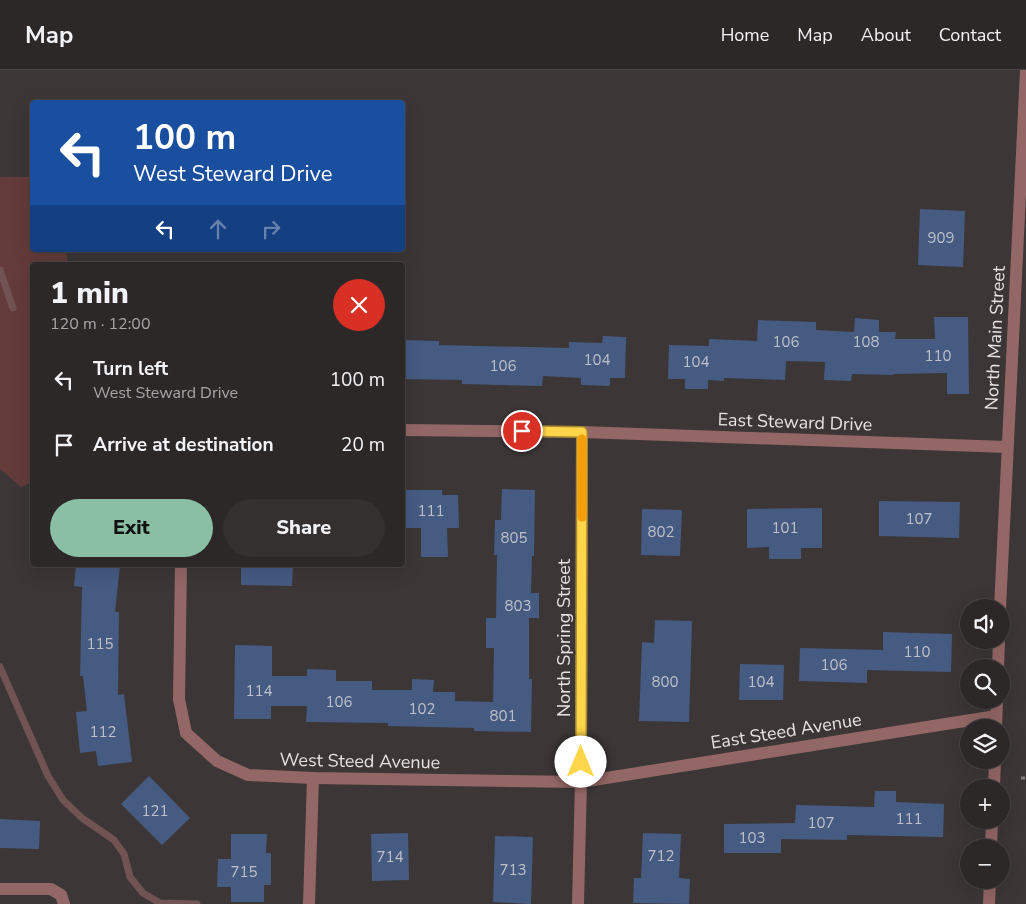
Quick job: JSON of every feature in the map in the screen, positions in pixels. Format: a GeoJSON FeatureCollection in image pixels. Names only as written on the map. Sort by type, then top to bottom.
{"type":"FeatureCollection","features":[{"type":"Feature","properties":{"kind":"street","name":"North Main Street"},"geometry":{"type":"LineString","coordinates":[[1000,599],[1026,70]]}},
{"type":"Feature","properties":{"kind":"street","name":"East Steward Drive"},"geometry":{"type":"LineString","coordinates":[[405,430],[582,432],[1007,447]]}},
{"type":"Feature","properties":{"kind":"street","name":"North Spring Street"},"geometry":{"type":"LineString","coordinates":[[578,904],[581,782],[582,432]]}},
{"type":"Feature","properties":{"kind":"street","name":"West Steed Avenue"},"geometry":{"type":"LineString","coordinates":[[181,567],[179,699],[186,733],[217,761],[248,775],[313,778],[581,782]]}},
{"type":"Feature","properties":{"kind":"street","name":"East Steed Avenue"},"geometry":{"type":"LineString","coordinates":[[581,782],[960,727]]}},
{"type":"Feature","properties":{"kind":"street"},"geometry":{"type":"LineString","coordinates":[[310,904],[313,778]]}},
{"type":"Feature","properties":{"kind":"street"},"geometry":{"type":"LineString","coordinates":[[0,889],[51,889],[62,895],[64,904]]}},
{"type":"Feature","properties":{"kind":"street"},"geometry":{"type":"LineString","coordinates":[[989,904],[990,889]]}},
{"type":"Feature","properties":{"kind":"path"},"geometry":{"type":"LineString","coordinates":[[1021,778],[1026,778]]}},
{"type":"Feature","properties":{"kind":"shaded area"},"geometry":{"type":"Polygon","coordinates":[[[0,177],[30,177],[30,252],[66,252],[68,262],[30,262],[30,483],[21,487],[0,469],[0,177]]]}},
{"type":"Feature","properties":{"kind":"building"},"geometry":{"type":"Polygon","coordinates":[[[920,209],[965,211],[963,267],[918,265],[920,209]]]}},
{"type":"Feature","properties":{"kind":"building"},"geometry":{"type":"Polygon","coordinates":[[[934,317],[968,317],[969,394],[947,394],[947,373],[852,374],[851,381],[824,380],[825,362],[786,361],[785,380],[724,378],[724,381],[708,380],[708,389],[685,389],[685,379],[668,379],[669,345],[709,346],[709,339],[757,341],[758,320],[816,322],[816,330],[854,332],[855,318],[879,320],[879,332],[896,332],[895,339],[935,339],[934,317]]]}},
{"type":"Feature","properties":{"kind":"building"},"geometry":{"type":"Polygon","coordinates":[[[603,336],[626,337],[625,378],[610,378],[610,386],[581,385],[581,378],[543,376],[542,386],[462,384],[462,380],[405,379],[405,340],[439,341],[439,345],[569,348],[569,342],[602,343],[603,336]]]}},
{"type":"Feature","properties":{"kind":"building"},"geometry":{"type":"Polygon","coordinates":[[[502,489],[535,490],[534,556],[532,556],[531,593],[539,593],[539,618],[529,618],[529,679],[532,679],[531,732],[474,731],[474,728],[388,726],[388,723],[306,722],[307,706],[271,706],[271,719],[234,719],[235,645],[272,646],[272,676],[307,676],[307,669],[336,670],[336,681],[372,681],[372,690],[412,690],[412,679],[434,680],[433,692],[455,692],[455,701],[493,702],[494,648],[486,648],[486,618],[496,618],[497,555],[494,555],[495,520],[501,520],[502,489]]]}},
{"type":"Feature","properties":{"kind":"building"},"geometry":{"type":"Polygon","coordinates":[[[405,490],[442,490],[442,495],[458,495],[459,528],[447,528],[448,557],[421,557],[421,528],[405,528],[405,490]]]}},
{"type":"Feature","properties":{"kind":"building"},"geometry":{"type":"Polygon","coordinates":[[[879,501],[960,502],[959,538],[879,536],[879,501]]]}},
{"type":"Feature","properties":{"kind":"building"},"geometry":{"type":"Polygon","coordinates":[[[822,508],[822,548],[801,548],[801,559],[769,559],[769,547],[747,548],[747,509],[822,508]]]}},
{"type":"Feature","properties":{"kind":"building"},"geometry":{"type":"Polygon","coordinates":[[[642,509],[682,510],[680,556],[641,555],[642,509]]]}},
{"type":"Feature","properties":{"kind":"building"},"geometry":{"type":"Polygon","coordinates":[[[76,567],[120,567],[115,612],[119,612],[118,695],[124,694],[132,762],[98,766],[96,751],[80,753],[76,712],[87,711],[83,676],[80,676],[82,587],[74,586],[76,567]]]}},
{"type":"Feature","properties":{"kind":"building"},"geometry":{"type":"Polygon","coordinates":[[[241,567],[293,567],[292,586],[241,585],[241,567]]]}},
{"type":"Feature","properties":{"kind":"building"},"geometry":{"type":"Polygon","coordinates":[[[655,620],[692,621],[689,722],[639,721],[642,642],[654,643],[655,620]]]}},
{"type":"Feature","properties":{"kind":"building"},"geometry":{"type":"Polygon","coordinates":[[[883,632],[952,634],[951,672],[867,670],[867,683],[799,681],[800,648],[883,650],[883,632]]]}},
{"type":"Feature","properties":{"kind":"building"},"geometry":{"type":"Polygon","coordinates":[[[740,664],[784,665],[783,700],[739,700],[740,664]]]}},
{"type":"Feature","properties":{"kind":"building"},"geometry":{"type":"Polygon","coordinates":[[[149,776],[190,818],[162,845],[121,804],[149,776]]]}},
{"type":"Feature","properties":{"kind":"building"},"geometry":{"type":"Polygon","coordinates":[[[875,791],[896,791],[896,802],[944,804],[943,837],[847,835],[847,840],[781,839],[781,853],[724,853],[724,824],[795,823],[796,805],[874,807],[875,791]]]}},
{"type":"Feature","properties":{"kind":"building"},"geometry":{"type":"Polygon","coordinates":[[[0,819],[40,821],[39,849],[0,848],[0,819]]]}},
{"type":"Feature","properties":{"kind":"building"},"geometry":{"type":"Polygon","coordinates":[[[408,833],[409,880],[372,881],[371,834],[408,833]]]}},
{"type":"Feature","properties":{"kind":"building"},"geometry":{"type":"Polygon","coordinates":[[[643,833],[681,834],[679,878],[690,879],[689,904],[633,903],[634,878],[641,878],[643,833]]]}},
{"type":"Feature","properties":{"kind":"building"},"geometry":{"type":"Polygon","coordinates":[[[231,834],[267,834],[266,853],[271,853],[271,885],[264,885],[264,902],[231,902],[231,887],[217,887],[218,859],[231,859],[231,834]]]}},
{"type":"Feature","properties":{"kind":"building"},"geometry":{"type":"Polygon","coordinates":[[[495,836],[533,837],[531,904],[493,902],[495,836]]]}},
{"type":"Feature","properties":{"kind":"waterway"},"geometry":{"type":"LineString","coordinates":[[0,270],[13,308]]}},
{"type":"Feature","properties":{"kind":"waterway"},"geometry":{"type":"LineString","coordinates":[[0,667],[48,776],[63,800],[82,818],[114,840],[124,854],[130,877],[143,893],[160,903],[197,904]]}},
{"type":"Feature","properties":{"kind":"slow traffic"},"geometry":{"type":"LineString","coordinates":[[582,439],[582,517]]}},
{"type":"Feature","properties":{"kind":"route"},"geometry":{"type":"LineString","coordinates":[[522,431],[582,432],[581,762]]}}]}
